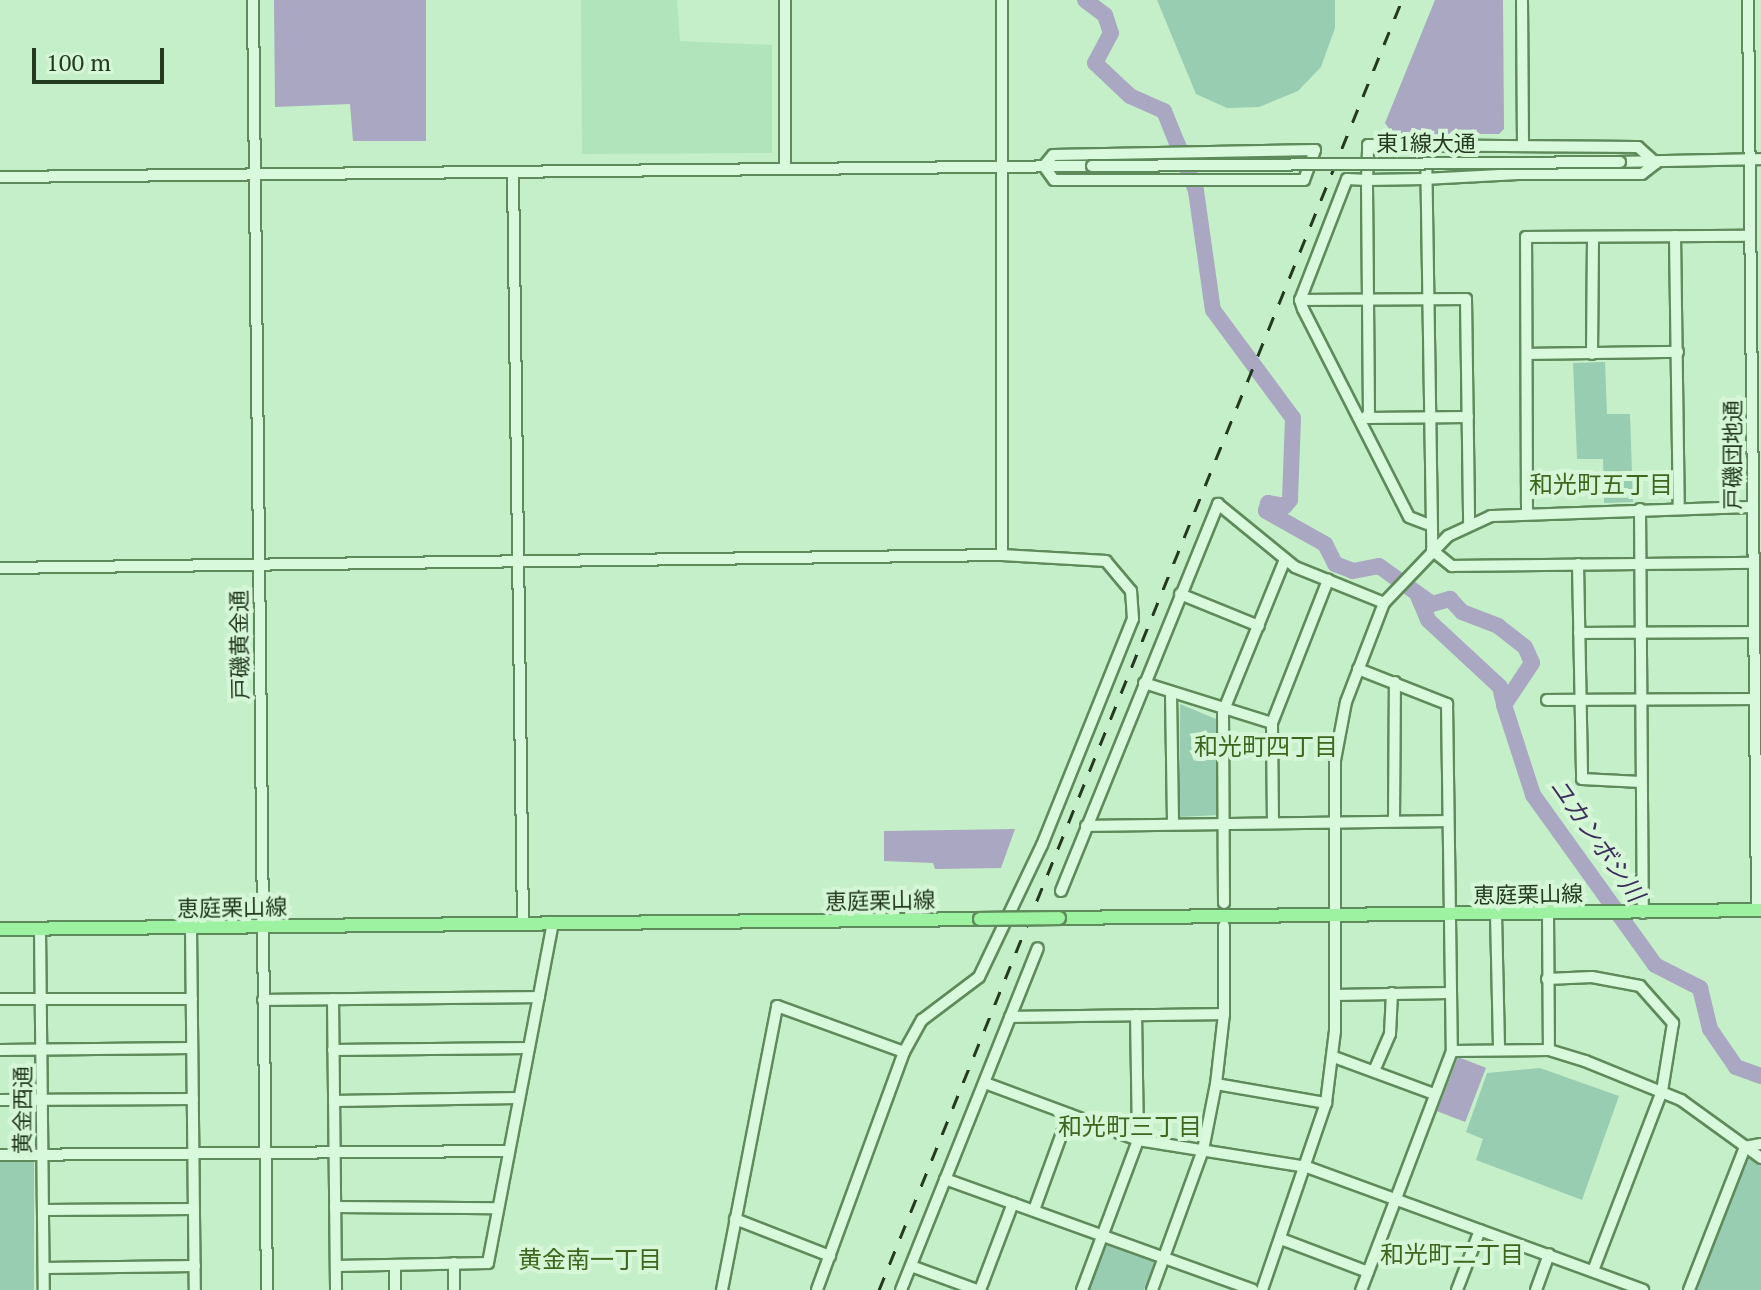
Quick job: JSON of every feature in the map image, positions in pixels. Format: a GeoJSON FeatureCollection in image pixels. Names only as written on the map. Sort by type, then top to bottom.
{"type":"FeatureCollection","features":[{"type":"Feature","properties":{"kind":"main road","name":"恵庭栗山線"},"geometry":{"type":"LineString","coordinates":[[0,929],[1334,914],[1449,916],[1759,910]]}},
{"type":"Feature","properties":{"kind":"street","name":"戸磯黄金通"},"geometry":{"type":"LineString","coordinates":[[253,0],[267,1290]]}},
{"type":"Feature","properties":{"kind":"street"},"geometry":{"type":"LineString","coordinates":[[785,0],[785,169]]}},
{"type":"Feature","properties":{"kind":"street"},"geometry":{"type":"LineString","coordinates":[[1002,0],[1002,555]]}},
{"type":"Feature","properties":{"kind":"street"},"geometry":{"type":"LineString","coordinates":[[1522,0],[1523,146]]}},
{"type":"Feature","properties":{"kind":"street","name":"戸磯団地通"},"geometry":{"type":"LineString","coordinates":[[1748,0],[1755,159],[1750,236],[1757,418],[1752,507],[1759,910]]}},
{"type":"Feature","properties":{"kind":"street"},"geometry":{"type":"LineString","coordinates":[[1364,420],[1368,299],[1367,180],[1368,145],[1638,147],[1656,163],[1642,174],[1367,180],[1347,179],[1300,300],[1364,420],[1409,517],[1427,524]]}},
{"type":"Feature","properties":{"kind":"street"},"geometry":{"type":"LineString","coordinates":[[1426,146],[1427,524],[1432,550],[1452,566],[1754,563]]}},
{"type":"Feature","properties":{"kind":"street"},"geometry":{"type":"LineString","coordinates":[[1315,150],[1304,180],[1054,180],[1044,166],[1053,155],[1315,150]]}},
{"type":"Feature","properties":{"kind":"street","name":"東1線大通"},"geometry":{"type":"LineString","coordinates":[[0,177],[1656,163],[1755,159]]}},
{"type":"Feature","properties":{"kind":"street"},"geometry":{"type":"LineString","coordinates":[[513,172],[515,562],[523,922]]}},
{"type":"Feature","properties":{"kind":"street"},"geometry":{"type":"LineString","coordinates":[[1675,236],[1679,509]]}},
{"type":"Feature","properties":{"kind":"street"},"geometry":{"type":"LineString","coordinates":[[1527,510],[1526,237],[1750,236]]}},
{"type":"Feature","properties":{"kind":"street"},"geometry":{"type":"LineString","coordinates":[[1592,354],[1593,237]]}},
{"type":"Feature","properties":{"kind":"street"},"geometry":{"type":"LineString","coordinates":[[1300,300],[1466,299],[1469,524]]}},
{"type":"Feature","properties":{"kind":"street"},"geometry":{"type":"LineString","coordinates":[[1527,354],[1678,352]]}},
{"type":"Feature","properties":{"kind":"street"},"geometry":{"type":"LineString","coordinates":[[1364,420],[1468,417]]}},
{"type":"Feature","properties":{"kind":"street"},"geometry":{"type":"LineString","coordinates":[[1061,891],[1218,504],[1285,559],[1384,603]]}},
{"type":"Feature","properties":{"kind":"street"},"geometry":{"type":"LineString","coordinates":[[1262,1290],[1307,1167],[1326,1103],[1334,1057],[1334,822],[1338,734],[1358,669],[1384,603],[1432,550],[1469,524],[1527,510],[1752,507]]}},
{"type":"Feature","properties":{"kind":"street"},"geometry":{"type":"LineString","coordinates":[[1640,509],[1643,701],[1640,912]]}},
{"type":"Feature","properties":{"kind":"street"},"geometry":{"type":"LineString","coordinates":[[0,568],[1002,555],[1106,561],[1131,591],[1133,619],[1042,845],[979,977],[922,1020],[904,1052],[817,1290]]}},
{"type":"Feature","properties":{"kind":"street"},"geometry":{"type":"LineString","coordinates":[[1224,903],[1223,712],[1285,559]]}},
{"type":"Feature","properties":{"kind":"street"},"geometry":{"type":"LineString","coordinates":[[1578,564],[1582,779],[1641,782]]}},
{"type":"Feature","properties":{"kind":"street"},"geometry":{"type":"LineString","coordinates":[[1273,822],[1272,723],[1328,580]]}},
{"type":"Feature","properties":{"kind":"street"},"geometry":{"type":"LineString","coordinates":[[1180,594],[1259,626]]}},
{"type":"Feature","properties":{"kind":"street"},"geometry":{"type":"LineString","coordinates":[[1579,633],[1754,632]]}},
{"type":"Feature","properties":{"kind":"street"},"geometry":{"type":"LineString","coordinates":[[1358,669],[1447,704],[1452,1051],[1361,1290]]}},
{"type":"Feature","properties":{"kind":"street"},"geometry":{"type":"LineString","coordinates":[[1394,819],[1395,682]]}},
{"type":"Feature","properties":{"kind":"street"},"geometry":{"type":"LineString","coordinates":[[1144,683],[1223,712],[1272,723]]}},
{"type":"Feature","properties":{"kind":"street"},"geometry":{"type":"LineString","coordinates":[[1171,694],[1173,824]]}},
{"type":"Feature","properties":{"kind":"street"},"geometry":{"type":"LineString","coordinates":[[1547,700],[1755,699]]}},
{"type":"Feature","properties":{"kind":"street"},"geometry":{"type":"LineString","coordinates":[[1086,826],[1394,819],[1447,821]]}},
{"type":"Feature","properties":{"kind":"street"},"geometry":{"type":"LineString","coordinates":[[1548,913],[1549,1050]]}},
{"type":"Feature","properties":{"kind":"street"},"geometry":{"type":"LineString","coordinates":[[1496,914],[1499,1050]]}},
{"type":"Feature","properties":{"kind":"street"},"geometry":{"type":"LineString","coordinates":[[336,1266],[488,1263],[553,922]]}},
{"type":"Feature","properties":{"kind":"street"},"geometry":{"type":"LineString","coordinates":[[1152,1290],[1203,1150],[1216,1084],[1224,1014],[1224,926]]}},
{"type":"Feature","properties":{"kind":"street"},"geometry":{"type":"LineString","coordinates":[[191,928],[195,1290]]}},
{"type":"Feature","properties":{"kind":"street","name":"黄金西通"},"geometry":{"type":"LineString","coordinates":[[40,929],[44,1290]]}},
{"type":"Feature","properties":{"kind":"street"},"geometry":{"type":"LineString","coordinates":[[901,1290],[1038,948]]}},
{"type":"Feature","properties":{"kind":"street"},"geometry":{"type":"LineString","coordinates":[[1547,979],[1592,977],[1650,993],[1673,1023],[1662,1091],[1593,1271]]}},
{"type":"Feature","properties":{"kind":"street"},"geometry":{"type":"LineString","coordinates":[[1374,1071],[1390,1034],[1392,993]]}},
{"type":"Feature","properties":{"kind":"street"},"geometry":{"type":"LineString","coordinates":[[1335,995],[1449,993]]}},
{"type":"Feature","properties":{"kind":"street"},"geometry":{"type":"LineString","coordinates":[[263,1000],[539,997]]}},
{"type":"Feature","properties":{"kind":"street"},"geometry":{"type":"LineString","coordinates":[[0,999],[192,999]]}},
{"type":"Feature","properties":{"kind":"street"},"geometry":{"type":"LineString","coordinates":[[333,999],[336,1290]]}},
{"type":"Feature","properties":{"kind":"street"},"geometry":{"type":"LineString","coordinates":[[722,1290],[777,1006],[904,1052]]}},
{"type":"Feature","properties":{"kind":"street"},"geometry":{"type":"LineString","coordinates":[[1010,1017],[1224,1014]]}},
{"type":"Feature","properties":{"kind":"street"},"geometry":{"type":"LineString","coordinates":[[1082,1290],[1138,1140],[1136,1015]]}},
{"type":"Feature","properties":{"kind":"street"},"geometry":{"type":"LineString","coordinates":[[0,1050],[192,1048]]}},
{"type":"Feature","properties":{"kind":"street"},"geometry":{"type":"LineString","coordinates":[[333,1050],[529,1048]]}},
{"type":"Feature","properties":{"kind":"street"},"geometry":{"type":"LineString","coordinates":[[1452,1051],[1549,1050],[1662,1091],[1761,1158]]}},
{"type":"Feature","properties":{"kind":"street"},"geometry":{"type":"LineString","coordinates":[[1334,1057],[1434,1094]]}},
{"type":"Feature","properties":{"kind":"street"},"geometry":{"type":"LineString","coordinates":[[985,1083],[1138,1140],[1307,1167],[1549,1254],[1593,1271],[1617,1286],[1643,1290]]}},
{"type":"Feature","properties":{"kind":"street"},"geometry":{"type":"LineString","coordinates":[[1216,1084],[1326,1103]]}},
{"type":"Feature","properties":{"kind":"street"},"geometry":{"type":"LineString","coordinates":[[334,1101],[518,1098]]}},
{"type":"Feature","properties":{"kind":"street"},"geometry":{"type":"LineString","coordinates":[[0,1100],[193,1099]]}},
{"type":"Feature","properties":{"kind":"street"},"geometry":{"type":"LineString","coordinates":[[1034,1210],[1069,1114]]}},
{"type":"Feature","properties":{"kind":"street"},"geometry":{"type":"LineString","coordinates":[[1745,1147],[1761,1144]]}},
{"type":"Feature","properties":{"kind":"street"},"geometry":{"type":"LineString","coordinates":[[1689,1290],[1745,1147]]}},
{"type":"Feature","properties":{"kind":"street"},"geometry":{"type":"LineString","coordinates":[[0,1155],[509,1151]]}},
{"type":"Feature","properties":{"kind":"street"},"geometry":{"type":"LineString","coordinates":[[945,1179],[1253,1290]]}},
{"type":"Feature","properties":{"kind":"street"},"geometry":{"type":"LineString","coordinates":[[911,1266],[953,1286],[978,1290],[1013,1203]]}},
{"type":"Feature","properties":{"kind":"street"},"geometry":{"type":"LineString","coordinates":[[335,1207],[498,1208]]}},
{"type":"Feature","properties":{"kind":"street"},"geometry":{"type":"LineString","coordinates":[[43,1210],[194,1209]]}},
{"type":"Feature","properties":{"kind":"street"},"geometry":{"type":"LineString","coordinates":[[735,1219],[830,1256]]}},
{"type":"Feature","properties":{"kind":"street"},"geometry":{"type":"LineString","coordinates":[[1457,1290],[1480,1230]]}},
{"type":"Feature","properties":{"kind":"street"},"geometry":{"type":"LineString","coordinates":[[1281,1239],[1368,1272]]}},
{"type":"Feature","properties":{"kind":"street"},"geometry":{"type":"LineString","coordinates":[[1536,1290],[1549,1254]]}},
{"type":"Feature","properties":{"kind":"street"},"geometry":{"type":"LineString","coordinates":[[454,1263],[454,1290]]}},
{"type":"Feature","properties":{"kind":"street"},"geometry":{"type":"LineString","coordinates":[[395,1265],[395,1290]]}},
{"type":"Feature","properties":{"kind":"street"},"geometry":{"type":"LineString","coordinates":[[44,1268],[195,1266]]}},
{"type":"Feature","properties":{"kind":"green space"},"geometry":{"type":"Polygon","coordinates":[[[581,0],[677,0],[680,41],[772,45],[772,153],[582,154],[581,0]]]}},
{"type":"Feature","properties":{"kind":"green space"},"geometry":{"type":"Polygon","coordinates":[[[1157,0],[1335,0],[1335,28],[1321,67],[1298,91],[1259,107],[1227,108],[1196,94],[1157,0]]]}},
{"type":"Feature","properties":{"kind":"green space"},"geometry":{"type":"Polygon","coordinates":[[[1605,362],[1607,414],[1630,414],[1633,502],[1604,503],[1603,459],[1577,459],[1573,363],[1605,362]]]}},
{"type":"Feature","properties":{"kind":"green space"},"geometry":{"type":"Polygon","coordinates":[[[1180,704],[1216,719],[1218,815],[1179,817],[1180,704]]]}},
{"type":"Feature","properties":{"kind":"green space"},"geometry":{"type":"Polygon","coordinates":[[[1540,1068],[1619,1096],[1582,1200],[1476,1160],[1483,1139],[1466,1132],[1487,1073],[1540,1068]]]}},
{"type":"Feature","properties":{"kind":"green space"},"geometry":{"type":"Polygon","coordinates":[[[1747,1154],[1761,1162],[1761,1290],[1695,1290],[1747,1154]]]}},
{"type":"Feature","properties":{"kind":"green space"},"geometry":{"type":"Polygon","coordinates":[[[0,1162],[34,1162],[34,1290],[0,1290],[0,1162]]]}},
{"type":"Feature","properties":{"kind":"green space"},"geometry":{"type":"Polygon","coordinates":[[[1104,1244],[1155,1261],[1144,1290],[1088,1290],[1104,1244]]]}},
{"type":"Feature","properties":{"kind":"water"},"geometry":{"type":"Polygon","coordinates":[[[274,0],[426,0],[426,141],[353,141],[350,104],[275,107],[274,0]]]}},
{"type":"Feature","properties":{"kind":"water"},"geometry":{"type":"Polygon","coordinates":[[[1435,0],[1503,0],[1504,129],[1499,134],[1393,134],[1385,123],[1435,0]]]}},
{"type":"Feature","properties":{"kind":"water"},"geometry":{"type":"Polygon","coordinates":[[[1015,829],[1001,868],[935,869],[933,863],[884,861],[884,831],[1015,829]]]}},
{"type":"Feature","properties":{"kind":"water"},"geometry":{"type":"Polygon","coordinates":[[[1458,1057],[1486,1068],[1465,1122],[1437,1111],[1458,1057]]]}},
{"type":"Feature","properties":{"kind":"waterway","name":"ユカンボシ川"},"geometry":{"type":"LineString","coordinates":[[1085,0],[1105,15],[1111,33],[1095,63],[1130,96],[1164,111],[1196,191],[1213,310],[1293,418],[1290,500],[1285,506],[1268,503],[1266,511],[1325,544],[1335,564],[1353,571],[1379,566],[1432,604],[1450,599],[1462,612],[1498,626],[1525,647],[1532,663],[1504,705],[1533,795],[1655,965],[1700,988],[1710,1029],[1736,1067],[1761,1076]]}},
{"type":"Feature","properties":{"kind":"waterway"},"geometry":{"type":"LineString","coordinates":[[1418,596],[1428,620],[1500,687],[1504,705]]}},
{"type":"Feature","properties":{"kind":"railway"},"geometry":{"type":"LineString","coordinates":[[879,1290],[1402,0]]}},
{"type":"Feature","properties":{"kind":"district","name":"和光町五丁目"},"geometry":{"type":"Point","coordinates":[1601,485]}},
{"type":"Feature","properties":{"kind":"district","name":"和光町四丁目"},"geometry":{"type":"Point","coordinates":[1266,747]}},
{"type":"Feature","properties":{"kind":"district","name":"和光町三丁目"},"geometry":{"type":"Point","coordinates":[1130,1127]}},
{"type":"Feature","properties":{"kind":"district","name":"和光町二丁目"},"geometry":{"type":"Point","coordinates":[1452,1255]}},
{"type":"Feature","properties":{"kind":"district","name":"黄金南一丁目"},"geometry":{"type":"Point","coordinates":[590,1260]}}]}
